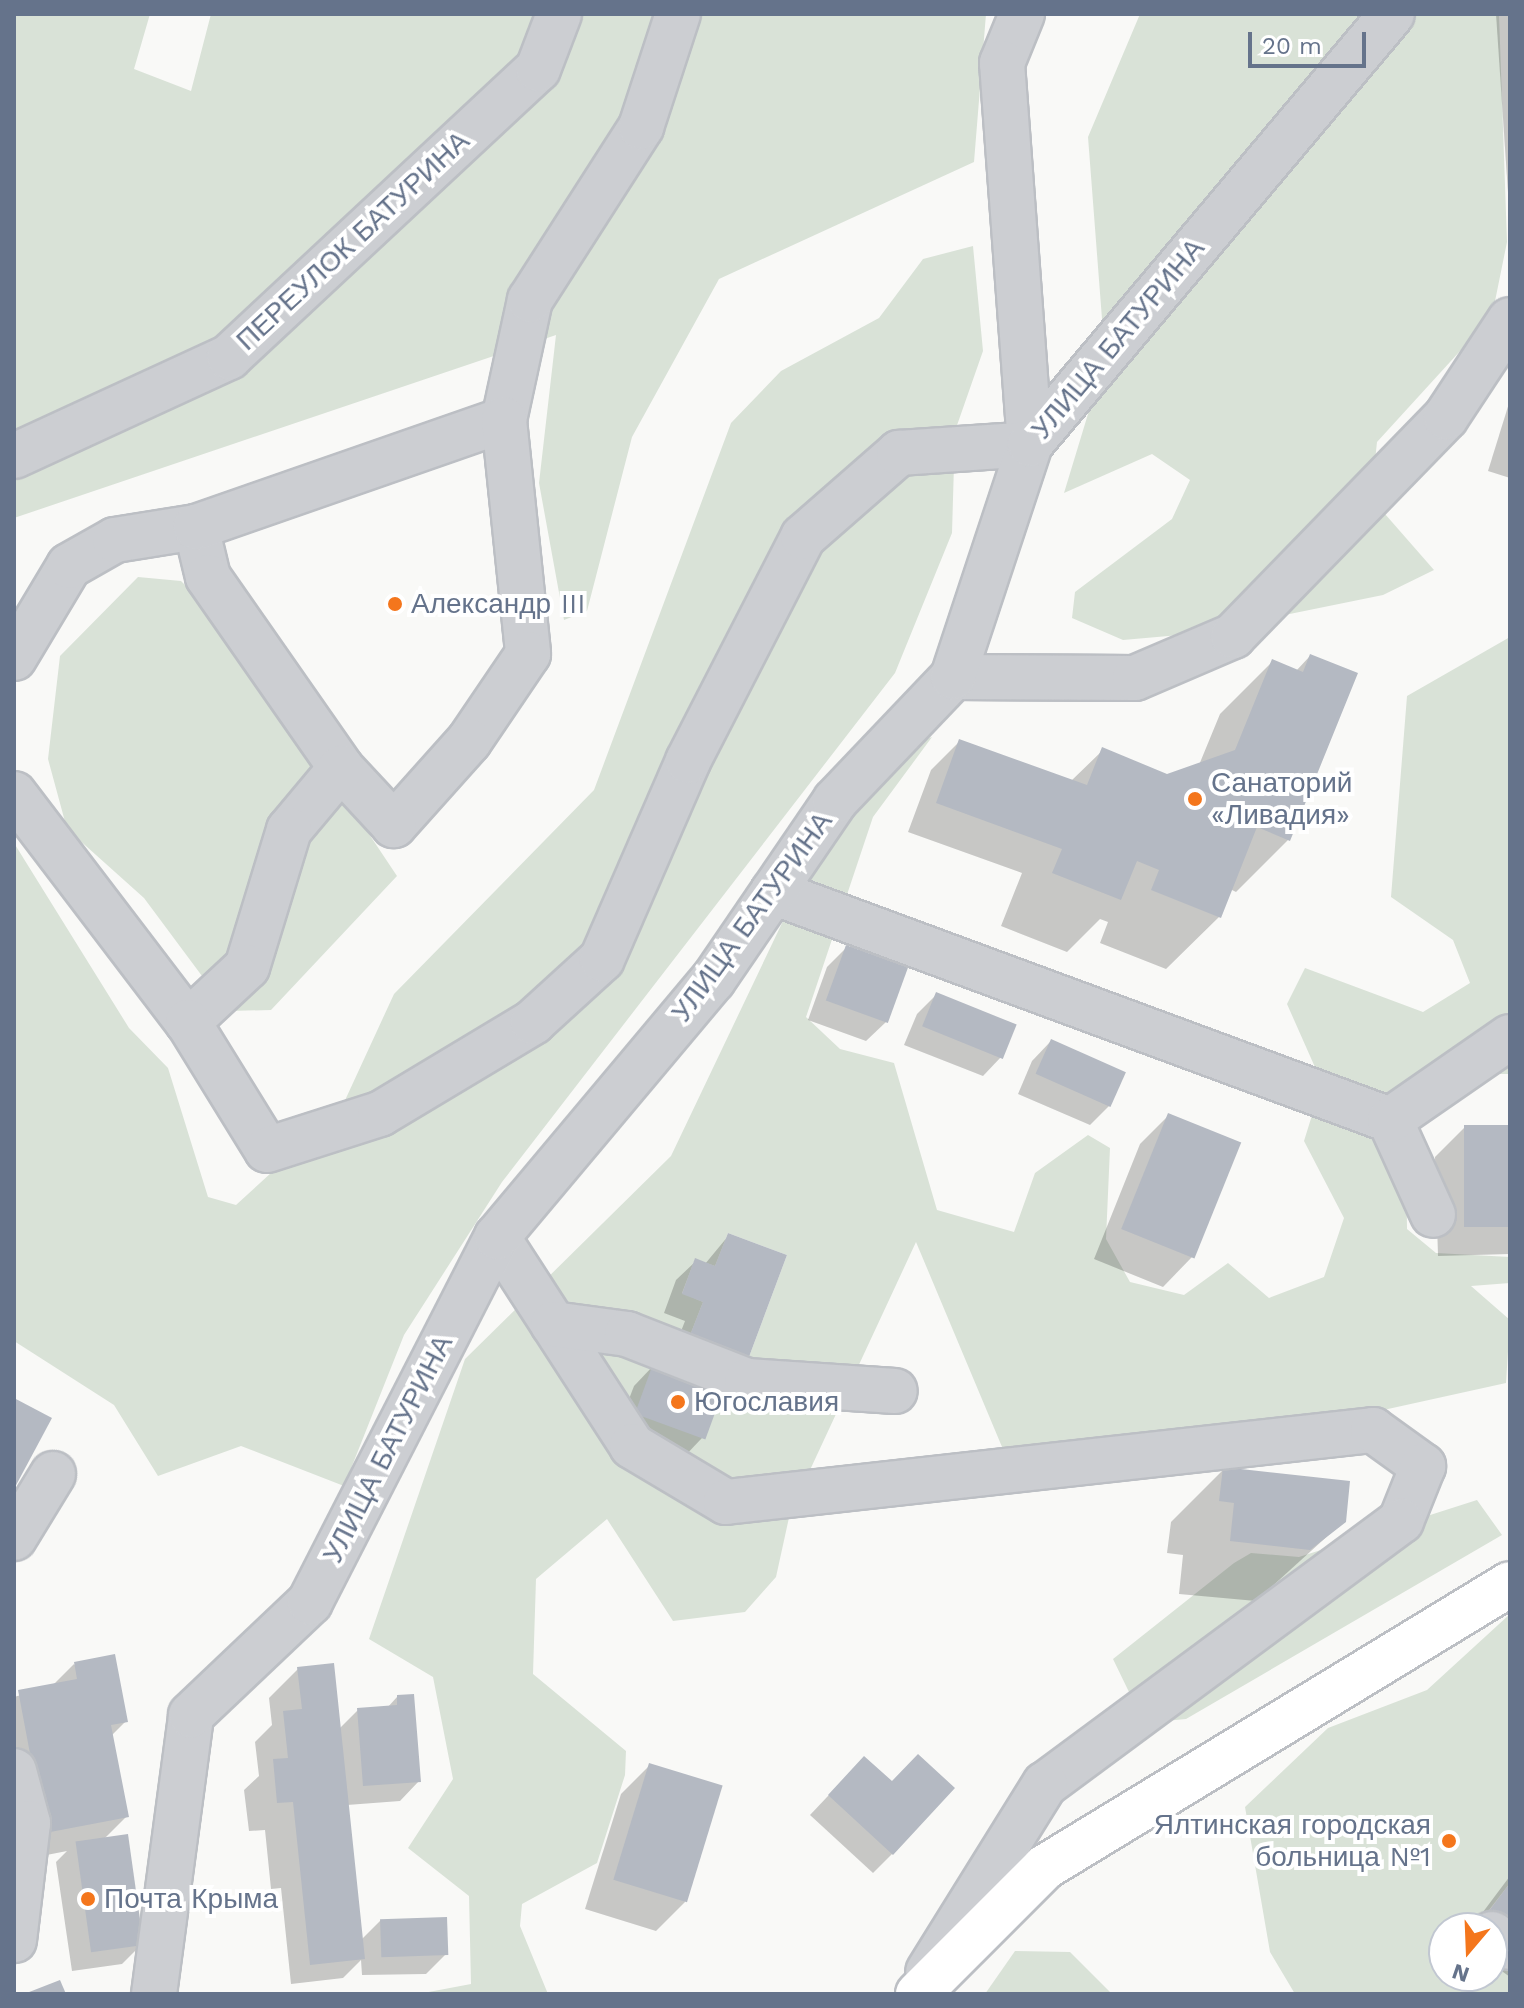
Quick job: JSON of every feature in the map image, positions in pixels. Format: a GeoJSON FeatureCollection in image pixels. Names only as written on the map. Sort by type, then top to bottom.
{"type":"FeatureCollection","features":[{"type":"Feature","properties":{"kind":"main road"},"geometry":{"type":"LineString","coordinates":[[916,1994],[1045,1867],[1510,1584]]}},
{"type":"Feature","properties":{"kind":"street","name":"ПЕРЕУЛОК БАТУРИНА"},"geometry":{"type":"LineString","coordinates":[[14,456],[229,357],[538,69],[559,14]]}},
{"type":"Feature","properties":{"kind":"street"},"geometry":{"type":"LineString","coordinates":[[196,527],[208,577],[341,768],[394,825],[469,741],[528,654],[504,420],[530,300],[641,127],[678,14]]}},
{"type":"Feature","properties":{"kind":"street","name":"УЛИЦА БАТУРИНА"},"geometry":{"type":"LineString","coordinates":[[154,1994],[191,1715],[310,1602],[497,1237],[713,980],[835,801],[953,677],[1030,444],[1392,14]]}},
{"type":"Feature","properties":{"kind":"street"},"geometry":{"type":"LineString","coordinates":[[14,794],[188,1022],[267,1150],[380,1114],[533,1022],[602,959],[688,761],[803,537],[899,453],[1030,444],[1002,63],[1014,16]]}},
{"type":"Feature","properties":{"kind":"street"},"geometry":{"type":"LineString","coordinates":[[953,677],[1135,678],[1233,636],[1446,417],[1510,320]]}},
{"type":"Feature","properties":{"kind":"street"},"geometry":{"type":"LineString","coordinates":[[14,658],[69,566],[115,540],[196,527],[504,420]]}},
{"type":"Feature","properties":{"kind":"street"},"geometry":{"type":"LineString","coordinates":[[188,1022],[247,967],[289,830],[341,768]]}},
{"type":"Feature","properties":{"kind":"street"},"geometry":{"type":"LineString","coordinates":[[773,892],[1390,1120],[1433,1215]]}},
{"type":"Feature","properties":{"kind":"street"},"geometry":{"type":"LineString","coordinates":[[1390,1120],[1510,1037]]}},
{"type":"Feature","properties":{"kind":"street"},"geometry":{"type":"LineString","coordinates":[[497,1237],[632,1446],[726,1502],[1373,1430],[1423,1466],[1401,1521],[1045,1784],[916,1994]]}},
{"type":"Feature","properties":{"kind":"street"},"geometry":{"type":"LineString","coordinates":[[553,1324],[627,1334],[747,1381],[895,1391]]}},
{"type":"Feature","properties":{"kind":"street"},"geometry":{"type":"LineString","coordinates":[[14,1538],[53,1474]]}},
{"type":"Feature","properties":{"kind":"street"},"geometry":{"type":"LineString","coordinates":[[14,1771],[28,1823],[14,1940]]}},
{"type":"Feature","properties":{"kind":"shaded area"},"geometry":{"type":"Polygon","coordinates":[[[14,14],[150,14],[134,69],[191,91],[211,14],[986,14],[974,162],[719,279],[632,437],[587,611],[564,620],[539,483],[556,335],[14,518],[14,14]]]}},
{"type":"Feature","properties":{"kind":"shaded area"},"geometry":{"type":"Polygon","coordinates":[[[1140,14],[1499,14],[1507,242],[1492,316],[1377,442],[1371,498],[1434,570],[1383,595],[1191,634],[1123,640],[1072,618],[1075,592],[1172,519],[1190,480],[1152,454],[1064,493],[1105,358],[1088,137],[1140,14]]]}},
{"type":"Feature","properties":{"kind":"shaded area"},"geometry":{"type":"Polygon","coordinates":[[[973,246],[983,351],[955,431],[952,533],[895,673],[502,1182],[404,1335],[344,1486],[241,1446],[158,1476],[114,1405],[14,1341],[14,843],[129,1028],[168,1068],[208,1197],[236,1205],[341,1109],[394,994],[594,790],[731,423],[781,371],[879,318],[923,259],[973,246]]]}},
{"type":"Feature","properties":{"kind":"shaded area"},"geometry":{"type":"Polygon","coordinates":[[[138,577],[181,581],[239,639],[397,876],[271,1010],[228,1011],[144,898],[67,829],[48,759],[60,656],[138,577]]]}},
{"type":"Feature","properties":{"kind":"shaded area"},"geometry":{"type":"Polygon","coordinates":[[[1510,637],[1510,1074],[1473,1074],[1428,1106],[1406,1139],[1407,1229],[1436,1253],[1510,1257],[1510,1283],[1471,1286],[1510,1320],[1506,1383],[1338,1420],[1005,1454],[916,1242],[790,1513],[776,1577],[745,1612],[673,1621],[607,1519],[536,1579],[533,1674],[626,1751],[625,1775],[597,1863],[522,1904],[520,1926],[548,1994],[418,1994],[471,1984],[469,1896],[408,1848],[453,1779],[433,1677],[369,1639],[465,1359],[671,1156],[794,898],[896,750],[932,737],[873,817],[806,1017],[840,1049],[894,1063],[937,1210],[1014,1232],[1035,1173],[1088,1135],[1110,1148],[1106,1239],[1130,1282],[1184,1295],[1228,1263],[1269,1298],[1324,1277],[1344,1218],[1304,1141],[1322,1083],[1287,1004],[1305,968],[1423,1012],[1470,983],[1453,940],[1391,897],[1407,696],[1510,637]],[[728,1233],[715,1266],[695,1259],[682,1293],[703,1302],[687,1343],[746,1365],[787,1255],[728,1233]]]}},
{"type":"Feature","properties":{"kind":"shaded area"},"geometry":{"type":"Polygon","coordinates":[[[1477,1500],[1502,1535],[1186,1719],[1144,1723],[1113,1659],[1234,1563],[1251,1553],[1299,1557],[1477,1500]]]}},
{"type":"Feature","properties":{"kind":"shaded area"},"geometry":{"type":"Polygon","coordinates":[[[1510,1614],[1510,1883],[1489,1910],[1492,1912],[1428,1912],[1428,1992],[1508,1992],[1508,1924],[1510,1994],[1295,1994],[1270,1952],[1245,1807],[1328,1728],[1427,1690],[1510,1614]]]}},
{"type":"Feature","properties":{"kind":"shaded area"},"geometry":{"type":"Polygon","coordinates":[[[1015,1951],[1070,1952],[1112,1994],[985,1994],[1015,1951]]]}},
{"type":"Feature","properties":{"kind":"building"},"geometry":{"type":"Polygon","coordinates":[[[1310,654],[1358,673],[1290,841],[1257,827],[1221,918],[1151,890],[1159,870],[1137,861],[1121,900],[1052,873],[1062,849],[936,803],[959,739],[1087,785],[1102,747],[1167,774],[1235,750],[1272,659],[1303,672],[1310,654]]]}},
{"type":"Feature","properties":{"kind":"building"},"geometry":{"type":"Polygon","coordinates":[[[846,945],[908,968],[888,1023],[826,1000],[846,945]]]}},
{"type":"Feature","properties":{"kind":"building"},"geometry":{"type":"Polygon","coordinates":[[[936,992],[1017,1025],[1003,1059],[922,1026],[936,992]]]}},
{"type":"Feature","properties":{"kind":"building"},"geometry":{"type":"Polygon","coordinates":[[[1051,1039],[1126,1072],[1110,1107],[1036,1074],[1051,1039]]]}},
{"type":"Feature","properties":{"kind":"building"},"geometry":{"type":"Polygon","coordinates":[[[1168,1113],[1241,1143],[1194,1258],[1121,1229],[1168,1113]]]}},
{"type":"Feature","properties":{"kind":"building"},"geometry":{"type":"Polygon","coordinates":[[[1464,1125],[1510,1125],[1510,1227],[1464,1227],[1464,1125]]]}},
{"type":"Feature","properties":{"kind":"building"},"geometry":{"type":"Polygon","coordinates":[[[728,1233],[787,1255],[746,1365],[687,1343],[703,1302],[682,1294],[695,1258],[715,1266],[728,1233]]]}},
{"type":"Feature","properties":{"kind":"building","name":"Югославия"},"geometry":{"type":"Polygon","coordinates":[[[653,1364],[723,1390],[705,1439],[635,1414],[653,1364]]]}},
{"type":"Feature","properties":{"kind":"building"},"geometry":{"type":"Polygon","coordinates":[[[14,1398],[52,1418],[14,1489],[14,1398]]]}},
{"type":"Feature","properties":{"kind":"building"},"geometry":{"type":"Polygon","coordinates":[[[1223,1467],[1350,1481],[1346,1522],[1310,1550],[1230,1541],[1234,1503],[1219,1501],[1223,1467]]]}},
{"type":"Feature","properties":{"kind":"building"},"geometry":{"type":"Polygon","coordinates":[[[115,1654],[128,1722],[111,1725],[129,1817],[45,1833],[18,1690],[77,1679],[74,1662],[115,1654]]]}},
{"type":"Feature","properties":{"kind":"building"},"geometry":{"type":"Polygon","coordinates":[[[334,1663],[365,1959],[310,1965],[293,1802],[277,1803],[273,1759],[288,1758],[283,1711],[302,1709],[297,1667],[334,1663]]]}},
{"type":"Feature","properties":{"kind":"building"},"geometry":{"type":"Polygon","coordinates":[[[414,1694],[421,1782],[363,1786],[357,1708],[397,1705],[397,1695],[414,1694]]]}},
{"type":"Feature","properties":{"kind":"building"},"geometry":{"type":"Polygon","coordinates":[[[918,1754],[955,1788],[893,1855],[828,1795],[864,1756],[892,1781],[918,1754]]]}},
{"type":"Feature","properties":{"kind":"building"},"geometry":{"type":"Polygon","coordinates":[[[649,1763],[723,1786],[687,1902],[613,1880],[649,1763]]]}},
{"type":"Feature","properties":{"kind":"building"},"geometry":{"type":"Polygon","coordinates":[[[128,1834],[144,1945],[91,1952],[76,1841],[128,1834]]]}},
{"type":"Feature","properties":{"kind":"building"},"geometry":{"type":"Polygon","coordinates":[[[1510,1883],[1510,1926],[1508,1912],[1489,1911],[1510,1883]]]}},
{"type":"Feature","properties":{"kind":"building"},"geometry":{"type":"Polygon","coordinates":[[[447,1917],[448,1955],[381,1957],[380,1919],[447,1917]]]}},
{"type":"Feature","properties":{"kind":"building"},"geometry":{"type":"Polygon","coordinates":[[[60,1980],[66,1994],[24,1994],[60,1980]]]}},
{"type":"Feature","properties":{"kind":"place","name":"Александр III"},"geometry":{"type":"Point","coordinates":[395,604]}},
{"type":"Feature","properties":{"kind":"place","name":"Санаторий «Ливадия»"},"geometry":{"type":"Point","coordinates":[1195,799]}},
{"type":"Feature","properties":{"kind":"place","name":"Югославия"},"geometry":{"type":"Point","coordinates":[678,1402]}},
{"type":"Feature","properties":{"kind":"place","name":"Ялтинская городская больница №1"},"geometry":{"type":"Point","coordinates":[1449,1841]}},
{"type":"Feature","properties":{"kind":"place","name":"Почта Крыма"},"geometry":{"type":"Point","coordinates":[88,1899]}}]}
